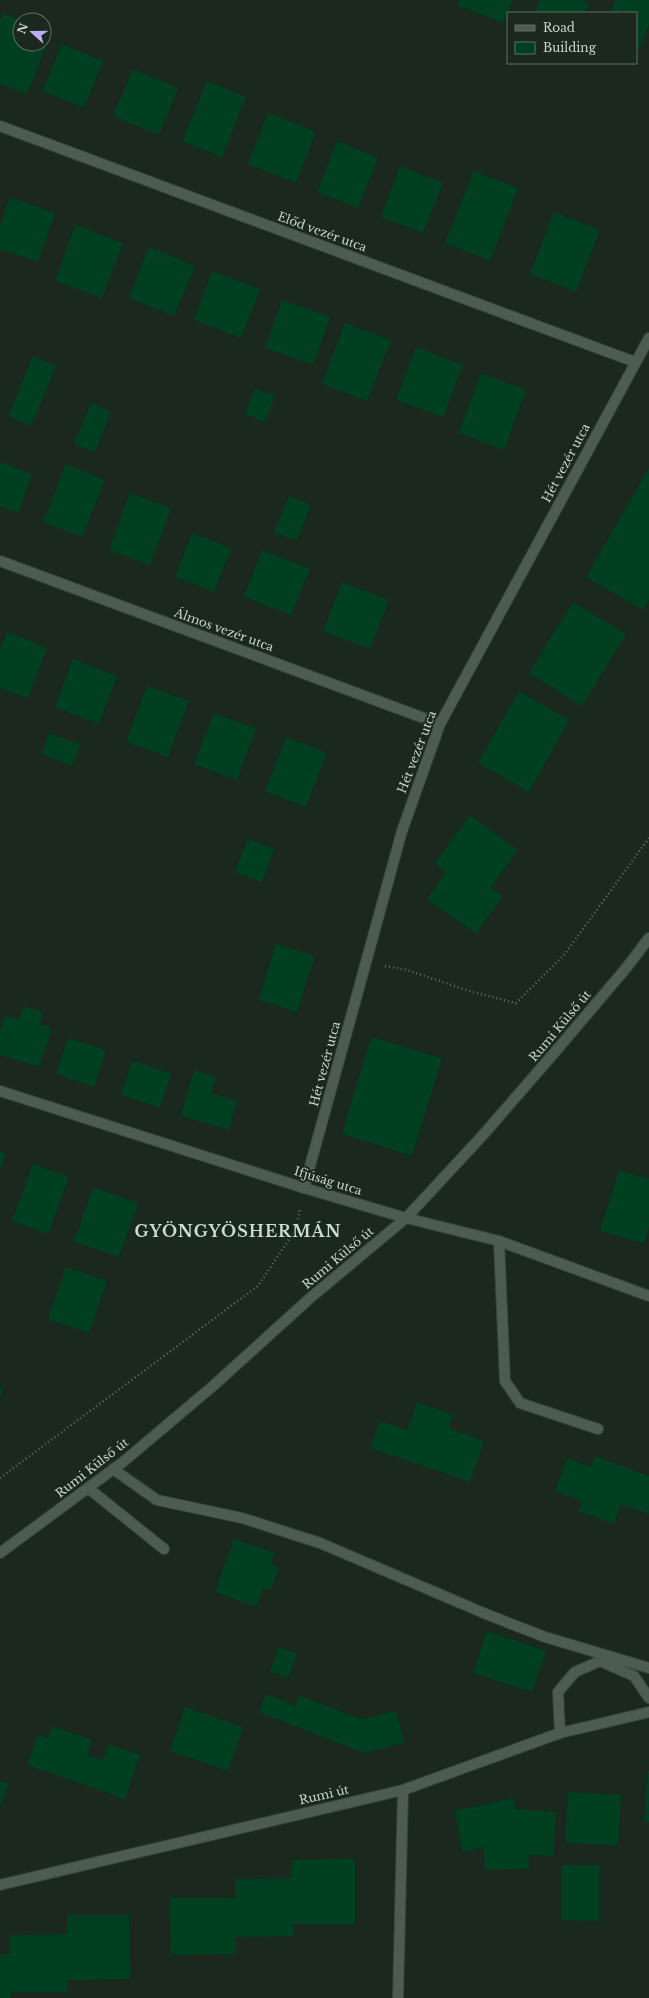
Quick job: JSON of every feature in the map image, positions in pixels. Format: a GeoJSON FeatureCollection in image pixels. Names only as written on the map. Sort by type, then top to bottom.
{"type":"FeatureCollection","features":[{"type":"Feature","properties":{"kind":"street","name":"Előd vezér utca"},"geometry":{"type":"LineString","coordinates":[[0,126],[635,362]]}},
{"type":"Feature","properties":{"kind":"street","name":"Hét vezér utca"},"geometry":{"type":"LineString","coordinates":[[304,1188],[402,831],[440,724],[649,338]]}},
{"type":"Feature","properties":{"kind":"street","name":"Álmos vezér utca"},"geometry":{"type":"LineString","coordinates":[[0,561],[440,724]]}},
{"type":"Feature","properties":{"kind":"street","name":"Rumi Külső út"},"geometry":{"type":"LineString","coordinates":[[0,1553],[113,1469],[213,1386],[309,1299],[406,1218],[483,1135],[545,1064],[627,967],[649,938]]}},
{"type":"Feature","properties":{"kind":"street","name":"Ifjúság utca"},"geometry":{"type":"LineString","coordinates":[[0,1091],[304,1188],[406,1218],[499,1241],[649,1296]]}},
{"type":"Feature","properties":{"kind":"street"},"geometry":{"type":"LineString","coordinates":[[499,1241],[505,1381],[520,1403],[598,1429]]}},
{"type":"Feature","properties":{"kind":"street"},"geometry":{"type":"LineString","coordinates":[[113,1469],[157,1500],[242,1518],[320,1543],[486,1614],[545,1637],[649,1668]]}},
{"type":"Feature","properties":{"kind":"street"},"geometry":{"type":"LineString","coordinates":[[88,1488],[164,1549]]}},
{"type":"Feature","properties":{"kind":"street"},"geometry":{"type":"LineString","coordinates":[[560,1733],[558,1692],[575,1672],[600,1661],[634,1676],[649,1698]]}},
{"type":"Feature","properties":{"kind":"street","name":"Rumi út"},"geometry":{"type":"LineString","coordinates":[[0,1885],[403,1790],[560,1733],[649,1712]]}},
{"type":"Feature","properties":{"kind":"street"},"geometry":{"type":"LineString","coordinates":[[398,1998],[403,1790]]}},
{"type":"Feature","properties":{"kind":"path"},"geometry":{"type":"LineString","coordinates":[[366,962],[407,970],[469,991],[516,1003],[564,955],[649,838]]}},
{"type":"Feature","properties":{"kind":"path"},"geometry":{"type":"LineString","coordinates":[[0,1478],[258,1286],[296,1229],[304,1188]]}},
{"type":"Feature","properties":{"kind":"building"},"geometry":{"type":"Polygon","coordinates":[[[459,0],[513,0],[503,23],[457,5],[459,0]]]}},
{"type":"Feature","properties":{"kind":"building"},"geometry":{"type":"Polygon","coordinates":[[[540,0],[581,0],[589,3],[585,12],[535,12],[540,0]]]}},
{"type":"Feature","properties":{"kind":"building"},"geometry":{"type":"Polygon","coordinates":[[[615,0],[649,0],[649,24],[638,53],[637,12],[610,12],[615,0]]]}},
{"type":"Feature","properties":{"kind":"building"},"geometry":{"type":"Polygon","coordinates":[[[3,13],[12,17],[12,52],[44,52],[27,94],[0,84],[0,20],[3,13]]]}},
{"type":"Feature","properties":{"kind":"building"},"geometry":{"type":"Polygon","coordinates":[[[62,44],[103,61],[84,108],[42,91],[62,44]]]}},
{"type":"Feature","properties":{"kind":"building"},"geometry":{"type":"Polygon","coordinates":[[[133,69],[178,88],[159,135],[113,116],[133,69]]]}},
{"type":"Feature","properties":{"kind":"building"},"geometry":{"type":"Polygon","coordinates":[[[207,81],[246,97],[222,157],[182,141],[207,81]]]}},
{"type":"Feature","properties":{"kind":"building"},"geometry":{"type":"Polygon","coordinates":[[[268,113],[316,132],[296,183],[248,164],[268,113]]]}},
{"type":"Feature","properties":{"kind":"building"},"geometry":{"type":"Polygon","coordinates":[[[337,141],[378,158],[358,208],[317,192],[337,141]]]}},
{"type":"Feature","properties":{"kind":"building"},"geometry":{"type":"Polygon","coordinates":[[[400,166],[443,183],[423,233],[381,217],[400,166]]]}},
{"type":"Feature","properties":{"kind":"building"},"geometry":{"type":"Polygon","coordinates":[[[474,171],[518,188],[490,261],[445,243],[474,171]]]}},
{"type":"Feature","properties":{"kind":"building"},"geometry":{"type":"Polygon","coordinates":[[[10,197],[55,213],[38,262],[0,249],[0,226],[10,197]]]}},
{"type":"Feature","properties":{"kind":"building"},"geometry":{"type":"Polygon","coordinates":[[[554,212],[600,230],[576,292],[530,274],[554,212]]]}},
{"type":"Feature","properties":{"kind":"building"},"geometry":{"type":"Polygon","coordinates":[[[75,225],[123,243],[102,298],[55,281],[75,225]]]}},
{"type":"Feature","properties":{"kind":"building"},"geometry":{"type":"Polygon","coordinates":[[[149,247],[195,266],[174,316],[129,298],[149,247]]]}},
{"type":"Feature","properties":{"kind":"building"},"geometry":{"type":"Polygon","coordinates":[[[212,271],[260,289],[241,338],[194,320],[212,271]]]}},
{"type":"Feature","properties":{"kind":"building"},"geometry":{"type":"Polygon","coordinates":[[[282,300],[330,317],[313,365],[265,348],[282,300]]]}},
{"type":"Feature","properties":{"kind":"building"},"geometry":{"type":"Polygon","coordinates":[[[345,323],[391,340],[367,401],[322,384],[345,323]]]}},
{"type":"Feature","properties":{"kind":"building"},"geometry":{"type":"Polygon","coordinates":[[[416,347],[463,365],[443,417],[396,400],[416,347]]]}},
{"type":"Feature","properties":{"kind":"building"},"geometry":{"type":"Polygon","coordinates":[[[33,356],[56,366],[31,426],[8,416],[33,356]]]}},
{"type":"Feature","properties":{"kind":"building"},"geometry":{"type":"Polygon","coordinates":[[[481,373],[526,390],[504,450],[459,433],[481,373]]]}},
{"type":"Feature","properties":{"kind":"building"},"geometry":{"type":"Polygon","coordinates":[[[255,388],[275,396],[265,422],[245,414],[255,388]]]}},
{"type":"Feature","properties":{"kind":"building"},"geometry":{"type":"Polygon","coordinates":[[[91,403],[111,411],[95,452],[74,444],[91,403]]]}},
{"type":"Feature","properties":{"kind":"building"},"geometry":{"type":"Polygon","coordinates":[[[0,462],[32,474],[18,513],[0,506],[0,462]]]}},
{"type":"Feature","properties":{"kind":"building"},"geometry":{"type":"Polygon","coordinates":[[[66,464],[105,480],[82,537],[43,522],[66,464]]]}},
{"type":"Feature","properties":{"kind":"building"},"geometry":{"type":"Polygon","coordinates":[[[649,468],[649,599],[643,610],[586,577],[649,468]]]}},
{"type":"Feature","properties":{"kind":"building"},"geometry":{"type":"Polygon","coordinates":[[[130,493],[171,508],[150,565],[109,550],[130,493]]]}},
{"type":"Feature","properties":{"kind":"building"},"geometry":{"type":"Polygon","coordinates":[[[289,496],[311,505],[296,541],[274,532],[289,496]]]}},
{"type":"Feature","properties":{"kind":"building"},"geometry":{"type":"Polygon","coordinates":[[[192,533],[231,548],[214,592],[175,577],[192,533]]]}},
{"type":"Feature","properties":{"kind":"building"},"geometry":{"type":"Polygon","coordinates":[[[262,550],[310,569],[291,615],[244,597],[262,550]]]}},
{"type":"Feature","properties":{"kind":"building"},"geometry":{"type":"Polygon","coordinates":[[[342,582],[389,600],[370,649],[323,631],[342,582]]]}},
{"type":"Feature","properties":{"kind":"building"},"geometry":{"type":"Polygon","coordinates":[[[573,602],[626,634],[582,706],[529,673],[573,602]]]}},
{"type":"Feature","properties":{"kind":"building"},"geometry":{"type":"Polygon","coordinates":[[[7,632],[47,648],[28,698],[0,688],[0,650],[7,632]]]}},
{"type":"Feature","properties":{"kind":"building"},"geometry":{"type":"Polygon","coordinates":[[[73,659],[117,676],[99,724],[55,707],[73,659]]]}},
{"type":"Feature","properties":{"kind":"building"},"geometry":{"type":"Polygon","coordinates":[[[147,686],[189,701],[168,757],[126,742],[147,686]]]}},
{"type":"Feature","properties":{"kind":"building"},"geometry":{"type":"Polygon","coordinates":[[[519,691],[569,720],[529,792],[478,763],[519,691]]]}},
{"type":"Feature","properties":{"kind":"building"},"geometry":{"type":"Polygon","coordinates":[[[214,713],[256,729],[237,780],[194,764],[214,713]]]}},
{"type":"Feature","properties":{"kind":"building"},"geometry":{"type":"Polygon","coordinates":[[[49,733],[80,745],[72,766],[42,754],[49,733]]]}},
{"type":"Feature","properties":{"kind":"building"},"geometry":{"type":"Polygon","coordinates":[[[286,737],[327,753],[306,807],[265,791],[286,737]]]}},
{"type":"Feature","properties":{"kind":"building"},"geometry":{"type":"Polygon","coordinates":[[[470,815],[518,850],[491,887],[503,896],[476,934],[427,899],[446,872],[435,863],[470,815]]]}},
{"type":"Feature","properties":{"kind":"building"},"geometry":{"type":"Polygon","coordinates":[[[248,839],[274,849],[262,882],[235,872],[248,839]]]}},
{"type":"Feature","properties":{"kind":"building"},"geometry":{"type":"Polygon","coordinates":[[[276,944],[315,956],[297,1012],[259,1000],[276,944]]]}},
{"type":"Feature","properties":{"kind":"building"},"geometry":{"type":"Polygon","coordinates":[[[24,1006],[43,1012],[40,1024],[52,1028],[39,1067],[0,1055],[0,1031],[5,1015],[19,1020],[24,1006]]]}},
{"type":"Feature","properties":{"kind":"building"},"geometry":{"type":"Polygon","coordinates":[[[371,1037],[442,1058],[412,1156],[342,1134],[371,1037]]]}},
{"type":"Feature","properties":{"kind":"building"},"geometry":{"type":"Polygon","coordinates":[[[68,1038],[106,1050],[94,1087],[56,1074],[68,1038]]]}},
{"type":"Feature","properties":{"kind":"building"},"geometry":{"type":"Polygon","coordinates":[[[132,1061],[171,1073],[160,1108],[121,1095],[132,1061]]]}},
{"type":"Feature","properties":{"kind":"building"},"geometry":{"type":"Polygon","coordinates":[[[194,1070],[216,1077],[211,1093],[237,1101],[229,1130],[181,1116],[194,1070]]]}},
{"type":"Feature","properties":{"kind":"building"},"geometry":{"type":"Polygon","coordinates":[[[0,1152],[6,1154],[0,1170],[0,1152]]]}},
{"type":"Feature","properties":{"kind":"building"},"geometry":{"type":"Polygon","coordinates":[[[33,1164],[69,1177],[48,1234],[12,1221],[33,1164]]]}},
{"type":"Feature","properties":{"kind":"building"},"geometry":{"type":"Polygon","coordinates":[[[619,1170],[649,1179],[649,1226],[644,1244],[600,1231],[619,1170]]]}},
{"type":"Feature","properties":{"kind":"building"},"geometry":{"type":"Polygon","coordinates":[[[93,1187],[138,1203],[119,1257],[74,1242],[93,1187]]]}},
{"type":"Feature","properties":{"kind":"building"},"geometry":{"type":"Polygon","coordinates":[[[66,1267],[107,1281],[89,1333],[48,1319],[66,1267]]]}},
{"type":"Feature","properties":{"kind":"building"},"geometry":{"type":"Polygon","coordinates":[[[0,1387],[3,1388],[0,1397],[0,1387]]]}},
{"type":"Feature","properties":{"kind":"building"},"geometry":{"type":"Polygon","coordinates":[[[417,1402],[453,1415],[449,1428],[484,1441],[470,1482],[370,1448],[380,1421],[407,1430],[417,1402]]]}},
{"type":"Feature","properties":{"kind":"building"},"geometry":{"type":"Polygon","coordinates":[[[595,1456],[649,1476],[649,1514],[621,1504],[614,1524],[578,1511],[582,1501],[555,1491],[567,1458],[591,1467],[595,1456]]]}},
{"type":"Feature","properties":{"kind":"building"},"geometry":{"type":"Polygon","coordinates":[[[234,1539],[275,1553],[271,1564],[279,1567],[271,1591],[263,1588],[256,1607],[215,1592],[234,1539]]]}},
{"type":"Feature","properties":{"kind":"building"},"geometry":{"type":"Polygon","coordinates":[[[487,1631],[546,1651],[532,1692],[473,1673],[487,1631]]]}},
{"type":"Feature","properties":{"kind":"building"},"geometry":{"type":"Polygon","coordinates":[[[279,1647],[297,1654],[288,1678],[270,1672],[279,1647]]]}},
{"type":"Feature","properties":{"kind":"building"},"geometry":{"type":"Polygon","coordinates":[[[266,1694],[295,1706],[300,1696],[361,1719],[396,1711],[404,1743],[364,1753],[259,1712],[266,1694]]]}},
{"type":"Feature","properties":{"kind":"building"},"geometry":{"type":"Polygon","coordinates":[[[185,1707],[243,1727],[228,1771],[170,1751],[185,1707]]]}},
{"type":"Feature","properties":{"kind":"building"},"geometry":{"type":"Polygon","coordinates":[[[52,1726],[92,1740],[87,1755],[103,1761],[109,1744],[140,1755],[125,1799],[27,1765],[38,1735],[48,1738],[52,1726]]]}},
{"type":"Feature","properties":{"kind":"building"},"geometry":{"type":"Polygon","coordinates":[[[649,1771],[649,1822],[644,1821],[649,1771]]]}},
{"type":"Feature","properties":{"kind":"building"},"geometry":{"type":"Polygon","coordinates":[[[0,1781],[9,1784],[0,1807],[0,1781]]]}},
{"type":"Feature","properties":{"kind":"building"},"geometry":{"type":"Polygon","coordinates":[[[568,1792],[621,1795],[618,1845],[565,1843],[568,1792]]]}},
{"type":"Feature","properties":{"kind":"building"},"geometry":{"type":"Polygon","coordinates":[[[513,1798],[515,1809],[556,1812],[553,1856],[528,1855],[529,1868],[485,1870],[484,1847],[463,1852],[455,1811],[513,1798]]]}},
{"type":"Feature","properties":{"kind":"building"},"geometry":{"type":"Polygon","coordinates":[[[355,1859],[355,1924],[293,1924],[293,1936],[236,1937],[236,1954],[171,1955],[170,1898],[235,1898],[235,1879],[292,1878],[292,1860],[355,1859]]]}},
{"type":"Feature","properties":{"kind":"building"},"geometry":{"type":"Polygon","coordinates":[[[562,1865],[599,1865],[599,1921],[561,1920],[562,1865]]]}},
{"type":"Feature","properties":{"kind":"building"},"geometry":{"type":"Polygon","coordinates":[[[67,1915],[129,1915],[130,1979],[68,1980],[68,1992],[11,1992],[11,1998],[0,1998],[0,1954],[10,1954],[10,1935],[67,1934],[67,1915]]]}},
{"type":"Feature","properties":{"kind":"district","name":"GYÖNGYÖSHERMÁN"},"geometry":{"type":"Point","coordinates":[238,1231]}}]}
